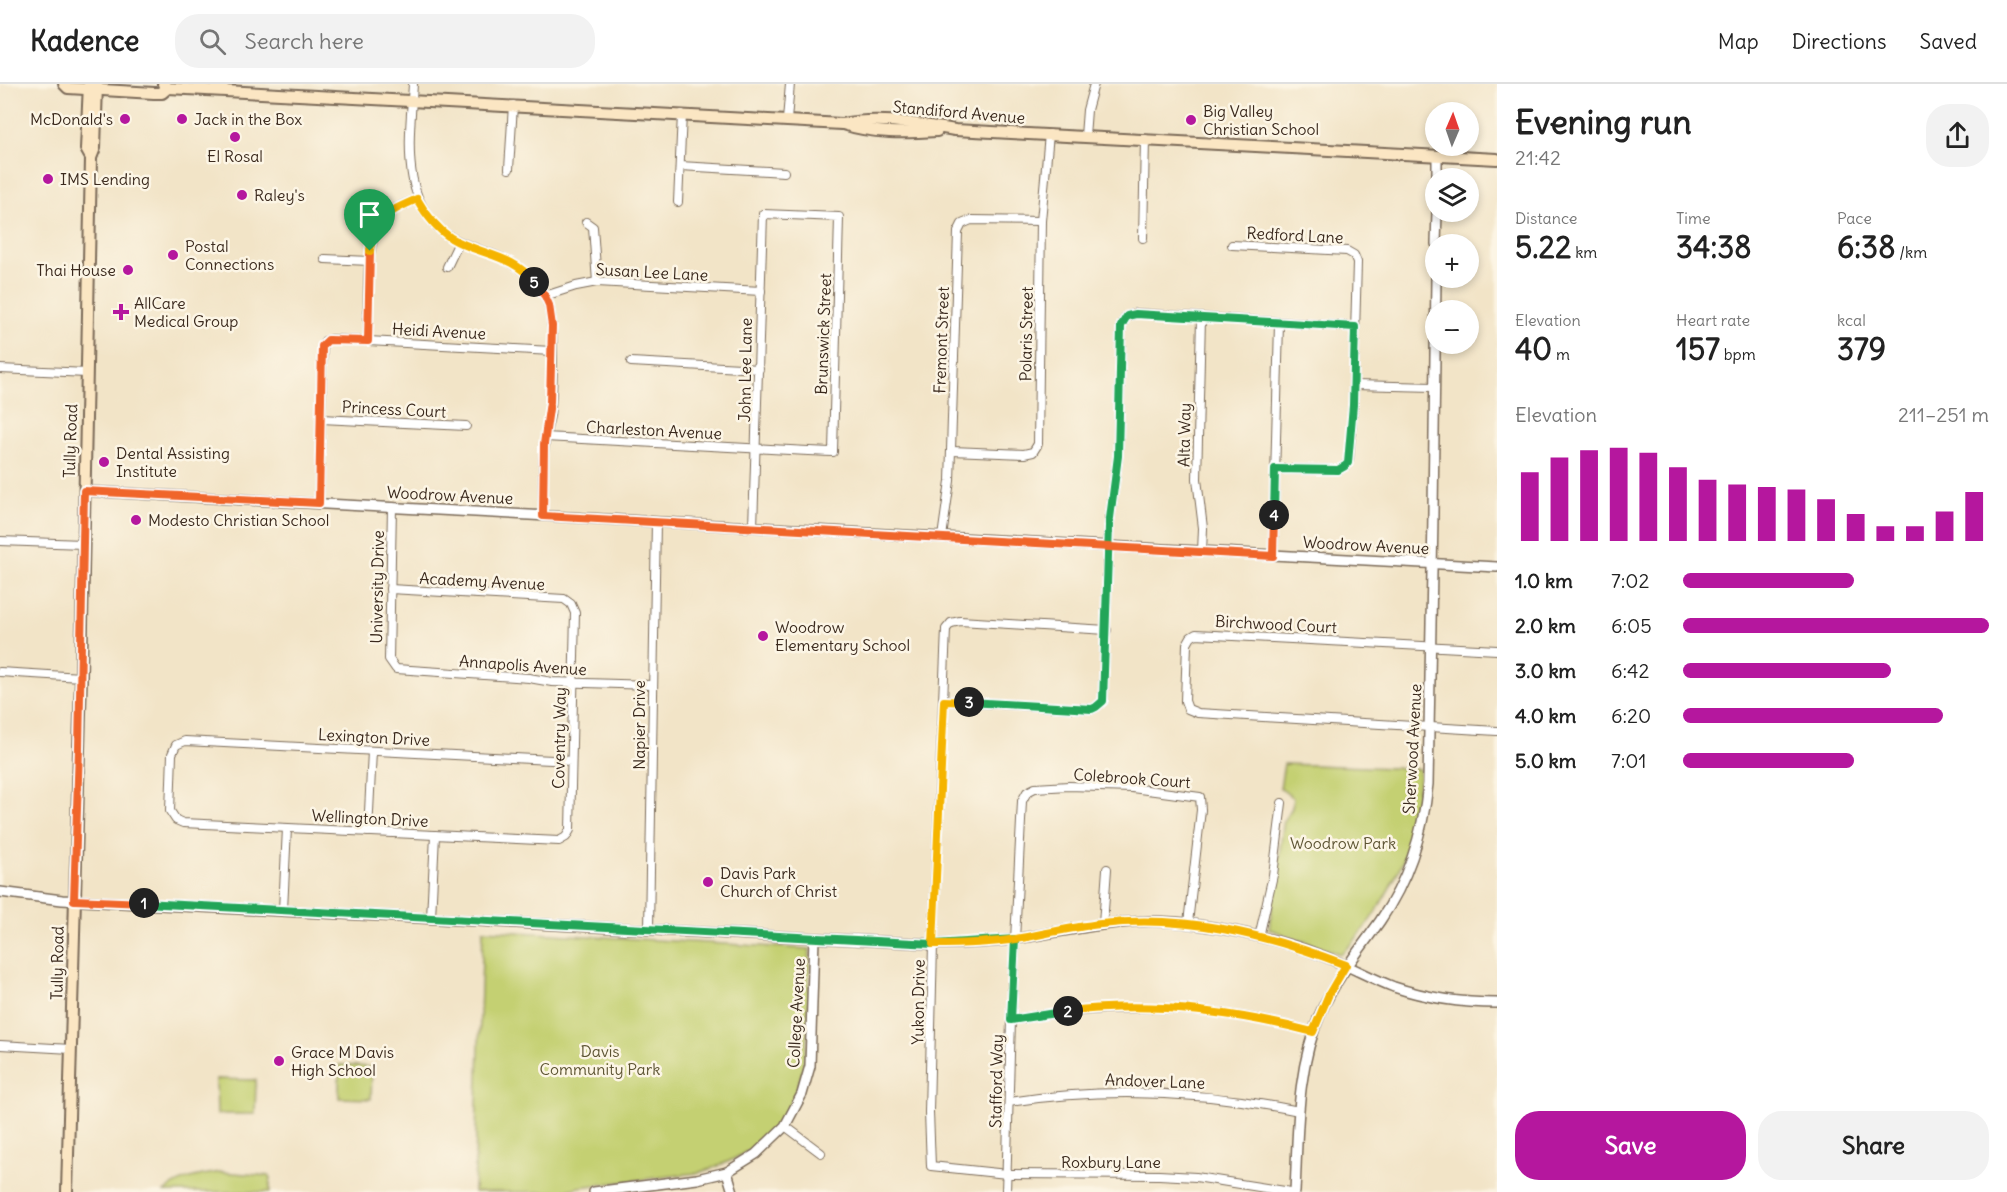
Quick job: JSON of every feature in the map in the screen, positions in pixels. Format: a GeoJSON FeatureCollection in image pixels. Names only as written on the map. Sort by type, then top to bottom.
{"type":"FeatureCollection","features":[{"type":"Feature","properties":{"kind":"main road","name":"Standiford Avenue"},"geometry":{"type":"LineString","coordinates":[[64,84],[68,88],[93,87],[162,93],[165,86],[842,124],[860,120],[911,123],[956,130],[1425,155]]}},
{"type":"Feature","properties":{"kind":"main road","name":"Tully Road"},"geometry":{"type":"LineString","coordinates":[[67,1192],[81,677],[91,158],[86,149],[93,87]]}},
{"type":"Feature","properties":{"kind":"main road","name":"Standiford Avenue"},"geometry":{"type":"LineString","coordinates":[[1437,156],[1497,159]]}},
{"type":"Feature","properties":{"kind":"street"},"geometry":{"type":"LineString","coordinates":[[413,84],[411,169],[417,199],[441,230],[459,242],[516,265],[530,277],[545,296],[551,316],[552,351],[550,416],[545,437],[543,516]]}},
{"type":"Feature","properties":{"kind":"street"},"geometry":{"type":"LineString","coordinates":[[787,120],[790,84]]}},
{"type":"Feature","properties":{"kind":"street"},"geometry":{"type":"LineString","coordinates":[[1085,136],[1087,110],[1094,84]]}},
{"type":"Feature","properties":{"kind":"street"},"geometry":{"type":"LineString","coordinates":[[509,170],[513,105]]}},
{"type":"Feature","properties":{"kind":"street"},"geometry":{"type":"LineString","coordinates":[[678,202],[682,114]]}},
{"type":"Feature","properties":{"kind":"street","name":"Polaris Street"},"geometry":{"type":"LineString","coordinates":[[952,451],[1024,454],[1036,448],[1041,221],[1049,135]]}},
{"type":"Feature","properties":{"kind":"street"},"geometry":{"type":"LineString","coordinates":[[1143,238],[1145,139]]}},
{"type":"Feature","properties":{"kind":"street"},"geometry":{"type":"LineString","coordinates":[[1437,156],[1437,168]]}},
{"type":"Feature","properties":{"kind":"street"},"geometry":{"type":"LineString","coordinates":[[680,166],[784,172]]}},
{"type":"Feature","properties":{"kind":"street"},"geometry":{"type":"LineString","coordinates":[[368,341],[371,242],[383,218],[395,208],[417,199]]}},
{"type":"Feature","properties":{"kind":"street","name":"Brunswick Street"},"geometry":{"type":"LineString","coordinates":[[763,214],[839,217],[833,452]]}},
{"type":"Feature","properties":{"kind":"street","name":"John Lee Lane"},"geometry":{"type":"LineString","coordinates":[[753,527],[763,214]]}},
{"type":"Feature","properties":{"kind":"street","name":"Fremont Street"},"geometry":{"type":"LineString","coordinates":[[942,537],[952,451],[959,227],[971,220],[1041,221]]}},
{"type":"Feature","properties":{"kind":"street"},"geometry":{"type":"LineString","coordinates":[[586,222],[593,227],[597,282]]}},
{"type":"Feature","properties":{"kind":"street"},"geometry":{"type":"LineString","coordinates":[[447,267],[459,242]]}},
{"type":"Feature","properties":{"kind":"street","name":"Redford Lane"},"geometry":{"type":"LineString","coordinates":[[1232,245],[1347,251],[1354,255],[1357,262],[1355,327]]}},
{"type":"Feature","properties":{"kind":"street"},"geometry":{"type":"LineString","coordinates":[[325,259],[370,261]]}},
{"type":"Feature","properties":{"kind":"street","name":"Susan Lee Lane"},"geometry":{"type":"LineString","coordinates":[[545,296],[597,282],[761,291]]}},
{"type":"Feature","properties":{"kind":"street","name":"Sherwood Avenue"},"geometry":{"type":"LineString","coordinates":[[1293,1192],[1305,1063],[1313,1032],[1329,994],[1346,965],[1390,906],[1401,885],[1422,827],[1428,784],[1430,727],[1436,288]]}},
{"type":"Feature","properties":{"kind":"street"},"geometry":{"type":"LineString","coordinates":[[944,701],[1092,709],[1100,705],[1105,696],[1110,506],[1118,456],[1121,326],[1126,317],[1136,314],[1355,327],[1349,460],[1338,470],[1275,469]]}},
{"type":"Feature","properties":{"kind":"street","name":"Alta Way"},"geometry":{"type":"LineString","coordinates":[[1201,318],[1197,479],[1203,528],[1202,552]]}},
{"type":"Feature","properties":{"kind":"street"},"geometry":{"type":"LineString","coordinates":[[1273,556],[1279,323]]}},
{"type":"Feature","properties":{"kind":"street","name":"Heidi Avenue"},"geometry":{"type":"LineString","coordinates":[[321,419],[322,346],[325,341],[331,339],[552,351]]}},
{"type":"Feature","properties":{"kind":"street"},"geometry":{"type":"LineString","coordinates":[[631,362],[759,369]]}},
{"type":"Feature","properties":{"kind":"street"},"geometry":{"type":"LineString","coordinates":[[0,369],[87,373]]}},
{"type":"Feature","properties":{"kind":"street"},"geometry":{"type":"LineString","coordinates":[[1353,385],[1434,387]]}},
{"type":"Feature","properties":{"kind":"street"},"geometry":{"type":"LineString","coordinates":[[319,503],[321,419]]}},
{"type":"Feature","properties":{"kind":"street","name":"Princess Court"},"geometry":{"type":"LineString","coordinates":[[321,419],[466,426]]}},
{"type":"Feature","properties":{"kind":"street","name":"Charleston Avenue"},"geometry":{"type":"LineString","coordinates":[[545,437],[833,452]]}},
{"type":"Feature","properties":{"kind":"street","name":"Woodrow Avenue"},"geometry":{"type":"LineString","coordinates":[[84,491],[1497,567]]}},
{"type":"Feature","properties":{"kind":"street","name":"University Drive"},"geometry":{"type":"LineString","coordinates":[[392,507],[389,659],[393,666]]}},
{"type":"Feature","properties":{"kind":"street","name":"Napier Drive"},"geometry":{"type":"LineString","coordinates":[[649,929],[656,521]]}},
{"type":"Feature","properties":{"kind":"street"},"geometry":{"type":"LineString","coordinates":[[0,541],[83,544]]}},
{"type":"Feature","properties":{"kind":"street","name":"Academy Avenue"},"geometry":{"type":"LineString","coordinates":[[390,589],[564,599],[570,603]]}},
{"type":"Feature","properties":{"kind":"street","name":"Coventry Way"},"geometry":{"type":"LineString","coordinates":[[566,837],[570,830],[573,683],[574,613],[570,603]]}},
{"type":"Feature","properties":{"kind":"street","name":"Yukon Drive"},"geometry":{"type":"LineString","coordinates":[[931,1167],[929,1112],[933,944],[945,633],[950,624],[960,621],[1107,630]]}},
{"type":"Feature","properties":{"kind":"street","name":"Birchwood Court"},"geometry":{"type":"LineString","coordinates":[[1430,727],[1198,713],[1188,709],[1185,700],[1187,644],[1196,634],[1497,650]]}},
{"type":"Feature","properties":{"kind":"street","name":"Annapolis Avenue"},"geometry":{"type":"LineString","coordinates":[[393,666],[400,670],[529,678],[552,682],[652,685]]}},
{"type":"Feature","properties":{"kind":"street"},"geometry":{"type":"LineString","coordinates":[[0,672],[81,677]]}},
{"type":"Feature","properties":{"kind":"street"},"geometry":{"type":"LineString","coordinates":[[1430,727],[1497,731]]}},
{"type":"Feature","properties":{"kind":"street","name":"Lexington Drive"},"geometry":{"type":"LineString","coordinates":[[174,818],[170,812],[172,754],[176,745],[185,741],[571,761]]}},
{"type":"Feature","properties":{"kind":"street"},"geometry":{"type":"LineString","coordinates":[[368,831],[372,750]]}},
{"type":"Feature","properties":{"kind":"street","name":"Colebrook Court"},"geometry":{"type":"LineString","coordinates":[[1027,792],[1035,788],[1101,786],[1200,796],[1201,810],[1188,923]]}},
{"type":"Feature","properties":{"kind":"street","name":"Stafford Way"},"geometry":{"type":"LineString","coordinates":[[1006,1192],[1011,1020],[1022,801],[1027,792]]}},
{"type":"Feature","properties":{"kind":"street"},"geometry":{"type":"LineString","coordinates":[[1259,937],[1273,875],[1281,803]]}},
{"type":"Feature","properties":{"kind":"street","name":"Wellington Drive"},"geometry":{"type":"LineString","coordinates":[[174,818],[183,823],[559,841],[566,837]]}},
{"type":"Feature","properties":{"kind":"street"},"geometry":{"type":"LineString","coordinates":[[283,910],[287,828]]}},
{"type":"Feature","properties":{"kind":"street"},"geometry":{"type":"LineString","coordinates":[[431,918],[435,835]]}},
{"type":"Feature","properties":{"kind":"street"},"geometry":{"type":"LineString","coordinates":[[1103,924],[1107,869]]}},
{"type":"Feature","properties":{"kind":"street"},"geometry":{"type":"LineString","coordinates":[[0,892],[45,899],[933,944],[1015,939],[1103,924],[1139,921],[1188,923],[1259,937],[1311,952],[1413,993],[1454,1001],[1497,1003]]}},
{"type":"Feature","properties":{"kind":"street","name":"College Avenue"},"geometry":{"type":"LineString","coordinates":[[594,1192],[641,1190],[727,1172],[756,1154],[785,1126],[802,1094],[810,1066],[814,938]]}},
{"type":"Feature","properties":{"kind":"street"},"geometry":{"type":"LineString","coordinates":[[1011,1020],[1087,1009],[1166,1007],[1228,1013],[1313,1032]]}},
{"type":"Feature","properties":{"kind":"street"},"geometry":{"type":"LineString","coordinates":[[0,1045],[71,1049]]}},
{"type":"Feature","properties":{"kind":"street","name":"Andover Lane"},"geometry":{"type":"LineString","coordinates":[[1009,1102],[1100,1092],[1159,1092],[1232,1099],[1299,1111]]}},
{"type":"Feature","properties":{"kind":"street"},"geometry":{"type":"LineString","coordinates":[[785,1126],[821,1153]]}},
{"type":"Feature","properties":{"kind":"street","name":"Roxbury Lane"},"geometry":{"type":"LineString","coordinates":[[931,1167],[1006,1174],[1196,1177],[1293,1192]]}},
{"type":"Feature","properties":{"kind":"street"},"geometry":{"type":"LineString","coordinates":[[727,1172],[733,1192]]}},
{"type":"Feature","properties":{"kind":"green space","name":"Woodrow Park"},"geometry":{"type":"Polygon","coordinates":[[[1284,764],[1420,769],[1413,830],[1409,845],[1374,915],[1340,954],[1269,929],[1284,820],[1292,808],[1293,798],[1280,788],[1284,764]]]}},
{"type":"Feature","properties":{"kind":"green space","name":"Davis Community Park"},"geometry":{"type":"Polygon","coordinates":[[[483,930],[810,949],[805,1055],[793,1098],[783,1116],[770,1132],[738,1157],[697,1173],[579,1187],[562,1192],[474,1192],[483,930]]]}},
{"type":"Feature","properties":{"kind":"green space"},"geometry":{"type":"Polygon","coordinates":[[[339,1065],[372,1067],[371,1099],[339,1098],[339,1065]]]}},
{"type":"Feature","properties":{"kind":"green space"},"geometry":{"type":"Polygon","coordinates":[[[216,1079],[256,1080],[255,1114],[217,1114],[216,1079]]]}},
{"type":"Feature","properties":{"kind":"green space"},"geometry":{"type":"Polygon","coordinates":[[[221,1172],[270,1176],[270,1192],[164,1192],[184,1180],[221,1172]]]}},
{"type":"Feature","properties":{"kind":"place","name":"McDonald's"},"geometry":{"type":"Point","coordinates":[125,119]}},
{"type":"Feature","properties":{"kind":"place","name":"Jack in the Box"},"geometry":{"type":"Point","coordinates":[182,119]}},
{"type":"Feature","properties":{"kind":"place","name":"Big Valley Christian School"},"geometry":{"type":"Point","coordinates":[1191,120]}},
{"type":"Feature","properties":{"kind":"place","name":"El Rosal"},"geometry":{"type":"Point","coordinates":[235,137]}},
{"type":"Feature","properties":{"kind":"place","name":"IMS Lending"},"geometry":{"type":"Point","coordinates":[48,179]}},
{"type":"Feature","properties":{"kind":"place","name":"Raley's"},"geometry":{"type":"Point","coordinates":[242,195]}},
{"type":"Feature","properties":{"kind":"place","name":"Postal Connections"},"geometry":{"type":"Point","coordinates":[173,255]}},
{"type":"Feature","properties":{"kind":"place","name":"Thai House"},"geometry":{"type":"Point","coordinates":[128,270]}},
{"type":"Feature","properties":{"kind":"place","name":"AllCare Medical Group"},"geometry":{"type":"Point","coordinates":[121,312]}},
{"type":"Feature","properties":{"kind":"place","name":"Dental Assisting Institute"},"geometry":{"type":"Point","coordinates":[104,462]}},
{"type":"Feature","properties":{"kind":"place","name":"Modesto Christian School"},"geometry":{"type":"Point","coordinates":[136,520]}},
{"type":"Feature","properties":{"kind":"place","name":"Woodrow Elementary School"},"geometry":{"type":"Point","coordinates":[763,636]}},
{"type":"Feature","properties":{"kind":"place","name":"Davis Park Church of Christ"},"geometry":{"type":"Point","coordinates":[708,882]}},
{"type":"Feature","properties":{"kind":"place","name":"Grace M Davis High School"},"geometry":{"type":"Point","coordinates":[279,1061]}},
{"type":"Feature","properties":{"kind":"route"},"geometry":{"type":"LineString","coordinates":[[370,251],[368,341],[328,340],[322,346],[319,503],[84,491],[74,900],[933,944],[1015,939],[1011,1020],[1076,1010],[1166,1007],[1228,1013],[1313,1032],[1329,994],[1346,965],[1288,944],[1225,929],[1188,923],[1139,921],[1070,928],[1015,939],[980,942],[933,944],[944,701],[1092,709],[1103,701],[1105,696],[1108,546],[1110,506],[1118,456],[1121,326],[1126,317],[1136,314],[1355,327],[1349,460],[1338,470],[1275,469],[1273,556],[1108,546],[543,516],[544,444],[550,416],[552,351],[551,316],[545,296],[530,277],[516,265],[459,242],[441,230],[426,214],[417,199],[395,208],[383,218],[373,234],[370,251]]}}]}
